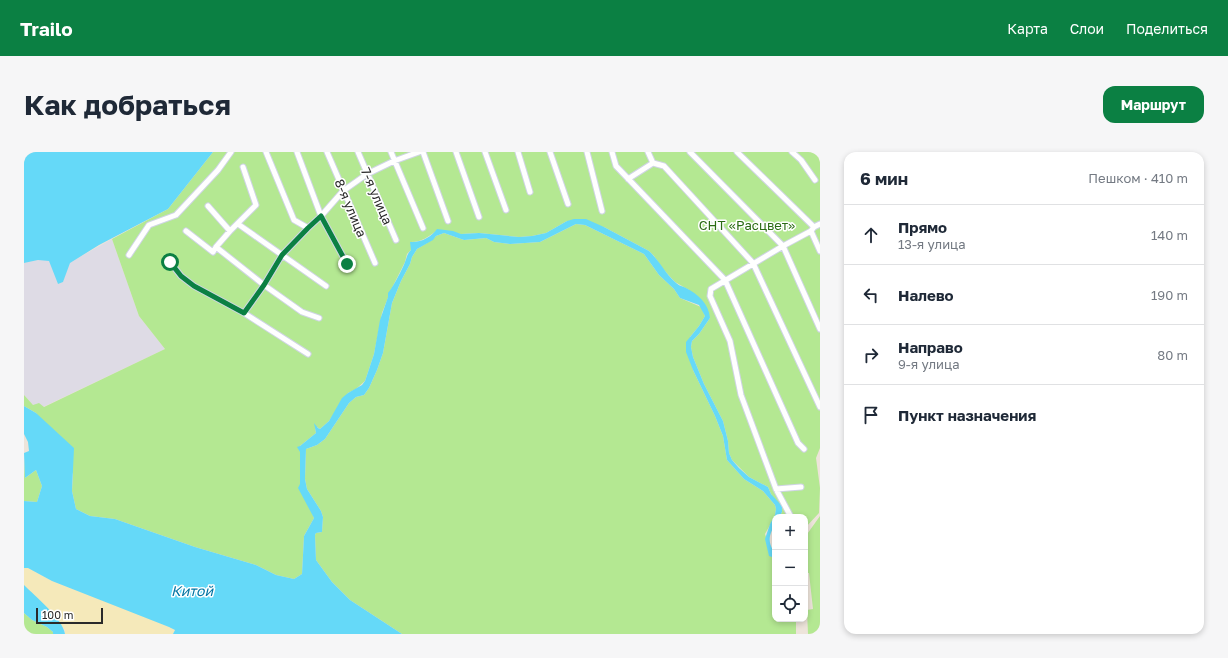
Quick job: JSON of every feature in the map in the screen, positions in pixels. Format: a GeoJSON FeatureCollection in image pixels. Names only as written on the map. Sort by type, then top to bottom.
{"type":"FeatureCollection","features":[{"type":"Feature","properties":{"kind":"street"},"geometry":{"type":"LineString","coordinates":[[129,255],[149,224],[176,215],[218,170],[231,152]]}},
{"type":"Feature","properties":{"kind":"street"},"geometry":{"type":"LineString","coordinates":[[266,152],[294,220],[308,228]]}},
{"type":"Feature","properties":{"kind":"street"},"geometry":{"type":"LineString","coordinates":[[298,152],[321,216],[347,264]]}},
{"type":"Feature","properties":{"kind":"street","name":"8-я улица"},"geometry":{"type":"LineString","coordinates":[[327,152],[375,263]]}},
{"type":"Feature","properties":{"kind":"street","name":"7-я улица"},"geometry":{"type":"LineString","coordinates":[[358,152],[396,240]]}},
{"type":"Feature","properties":{"kind":"street"},"geometry":{"type":"LineString","coordinates":[[391,152],[423,228]]}},
{"type":"Feature","properties":{"kind":"street"},"geometry":{"type":"LineString","coordinates":[[244,313],[264,285],[282,255],[321,216],[343,191],[367,174],[394,161],[419,152]]}},
{"type":"Feature","properties":{"kind":"street"},"geometry":{"type":"LineString","coordinates":[[423,152],[448,221]]}},
{"type":"Feature","properties":{"kind":"street"},"geometry":{"type":"LineString","coordinates":[[456,152],[479,217]]}},
{"type":"Feature","properties":{"kind":"street"},"geometry":{"type":"LineString","coordinates":[[485,152],[506,210]]}},
{"type":"Feature","properties":{"kind":"street"},"geometry":{"type":"LineString","coordinates":[[518,152],[530,192]]}},
{"type":"Feature","properties":{"kind":"street"},"geometry":{"type":"LineString","coordinates":[[550,152],[568,204]]}},
{"type":"Feature","properties":{"kind":"street"},"geometry":{"type":"LineString","coordinates":[[587,152],[602,211]]}},
{"type":"Feature","properties":{"kind":"street"},"geometry":{"type":"LineString","coordinates":[[612,152],[616,166],[725,280],[798,443],[804,449]]}},
{"type":"Feature","properties":{"kind":"street"},"geometry":{"type":"LineString","coordinates":[[648,152],[653,163]]}},
{"type":"Feature","properties":{"kind":"street"},"geometry":{"type":"LineString","coordinates":[[690,152],[783,246],[820,329]]}},
{"type":"Feature","properties":{"kind":"street"},"geometry":{"type":"LineString","coordinates":[[737,152],[813,229],[820,251]]}},
{"type":"Feature","properties":{"kind":"street"},"geometry":{"type":"LineString","coordinates":[[792,152],[801,160],[815,180]]}},
{"type":"Feature","properties":{"kind":"street"},"geometry":{"type":"LineString","coordinates":[[628,179],[653,163],[664,166],[753,264],[820,407]]}},
{"type":"Feature","properties":{"kind":"street"},"geometry":{"type":"LineString","coordinates":[[186,231],[212,252],[230,230],[238,224],[256,205],[243,167]]}},
{"type":"Feature","properties":{"kind":"street"},"geometry":{"type":"LineString","coordinates":[[208,206],[230,230]]}},
{"type":"Feature","properties":{"kind":"street"},"geometry":{"type":"LineString","coordinates":[[238,224],[326,286]]}},
{"type":"Feature","properties":{"kind":"street"},"geometry":{"type":"LineString","coordinates":[[789,514],[776,489],[741,395],[730,341],[710,296],[711,289],[820,224]]}},
{"type":"Feature","properties":{"kind":"street"},"geometry":{"type":"LineString","coordinates":[[216,247],[264,285],[302,312],[318,318]]}},
{"type":"Feature","properties":{"kind":"street"},"geometry":{"type":"LineString","coordinates":[[170,262],[181,276],[194,286],[244,313],[308,354]]}},
{"type":"Feature","properties":{"kind":"street"},"geometry":{"type":"LineString","coordinates":[[776,489],[801,486]]}},
{"type":"Feature","properties":{"kind":"shaded area"},"geometry":{"type":"Polygon","coordinates":[[[112,239],[139,316],[165,349],[43,407],[33,405],[24,395],[24,263],[38,260],[50,260],[58,284],[63,282],[69,263],[112,239]]]}},
{"type":"Feature","properties":{"kind":"green space","name":"СНТ «Расцвет»"},"geometry":{"type":"Polygon","coordinates":[[[213,152],[820,152],[820,448],[816,458],[820,488],[819,513],[808,525],[808,514],[781,514],[782,512],[768,487],[749,477],[732,460],[729,453],[728,441],[723,421],[704,384],[693,357],[691,347],[692,341],[710,318],[689,290],[675,282],[649,251],[604,227],[567,221],[546,233],[532,236],[519,237],[479,233],[461,234],[436,231],[422,240],[411,242],[411,250],[407,254],[405,262],[391,290],[382,313],[374,354],[365,381],[356,389],[348,393],[329,421],[320,429],[315,427],[316,433],[300,446],[300,484],[314,518],[304,536],[302,574],[294,579],[276,575],[256,565],[195,547],[115,519],[90,516],[76,509],[72,491],[73,474],[36,413],[24,406],[24,395],[33,405],[39,403],[44,407],[165,349],[139,316],[112,239],[168,209],[213,152]]]}},
{"type":"Feature","properties":{"kind":"green space"},"geometry":{"type":"Polygon","coordinates":[[[576,224],[585,225],[644,254],[659,275],[674,289],[680,298],[701,307],[705,316],[690,337],[693,370],[723,436],[727,460],[744,479],[763,491],[775,505],[775,514],[772,514],[772,521],[765,534],[772,555],[772,622],[796,622],[796,634],[402,634],[350,600],[332,582],[316,560],[315,535],[316,533],[322,532],[323,517],[321,511],[307,489],[305,479],[306,449],[317,445],[325,439],[349,403],[356,397],[364,395],[369,388],[383,353],[392,303],[417,249],[436,236],[444,233],[464,240],[486,238],[494,242],[510,244],[540,242],[576,224]]]}},
{"type":"Feature","properties":{"kind":"green space"},"geometry":{"type":"Polygon","coordinates":[[[24,460],[25,478],[36,470],[42,486],[37,502],[24,501],[24,460]]]}},
{"type":"Feature","properties":{"kind":"green space"},"geometry":{"type":"Polygon","coordinates":[[[820,516],[820,634],[808,634],[808,610],[813,609],[808,573],[808,533],[820,516]]]}},
{"type":"Feature","properties":{"kind":"green space"},"geometry":{"type":"Polygon","coordinates":[[[24,613],[32,620],[47,627],[53,632],[53,634],[24,634],[24,613]]]}},
{"type":"Feature","properties":{"kind":"sand"},"geometry":{"type":"Polygon","coordinates":[[[24,568],[28,568],[52,581],[152,619],[175,630],[173,634],[65,634],[65,630],[24,585],[24,568]]]}},
{"type":"Feature","properties":{"kind":"water"},"geometry":{"type":"Polygon","coordinates":[[[24,152],[213,152],[168,209],[99,245],[70,263],[63,282],[58,284],[49,261],[38,260],[24,263],[24,152]]]}},
{"type":"Feature","properties":{"kind":"water","name":"Китой"},"geometry":{"type":"Polygon","coordinates":[[[574,219],[586,219],[649,251],[675,282],[695,293],[708,308],[710,318],[692,341],[691,347],[693,357],[704,384],[723,421],[728,441],[729,453],[732,460],[749,477],[768,487],[771,494],[782,506],[781,514],[775,514],[775,505],[763,491],[744,479],[727,460],[723,436],[686,352],[686,342],[705,316],[699,305],[680,298],[674,289],[659,275],[644,254],[585,225],[576,224],[540,242],[510,244],[494,242],[486,238],[464,240],[444,233],[436,236],[433,240],[417,249],[412,257],[392,303],[383,353],[369,388],[364,395],[356,397],[349,403],[325,439],[317,445],[306,449],[305,479],[307,489],[321,511],[323,517],[322,532],[316,533],[315,535],[316,560],[332,582],[350,600],[402,634],[173,634],[175,630],[169,627],[52,581],[28,568],[24,568],[24,501],[37,502],[42,486],[36,470],[25,478],[24,453],[29,451],[28,442],[24,434],[24,406],[36,413],[74,448],[72,491],[76,509],[90,516],[115,519],[195,547],[256,565],[276,575],[294,579],[302,574],[304,536],[314,518],[298,488],[300,484],[300,452],[297,447],[316,433],[314,423],[320,429],[329,421],[342,398],[362,385],[365,381],[374,354],[380,320],[388,293],[411,250],[410,242],[418,242],[425,239],[432,235],[437,229],[453,231],[461,234],[479,233],[519,237],[532,236],[546,233],[567,221],[574,219]]]}},
{"type":"Feature","properties":{"kind":"water","name":"Китой"},"geometry":{"type":"Polygon","coordinates":[[[772,520],[770,542],[772,548],[772,557],[769,556],[765,539],[772,520]]]}},
{"type":"Feature","properties":{"kind":"water"},"geometry":{"type":"Polygon","coordinates":[[[24,585],[54,615],[63,628],[65,634],[53,634],[53,632],[47,627],[32,620],[24,613],[24,585]]]}},
{"type":"Feature","properties":{"kind":"route"},"geometry":{"type":"LineString","coordinates":[[170,262],[181,276],[194,286],[244,313],[264,285],[282,255],[321,216],[347,264]]}}]}
